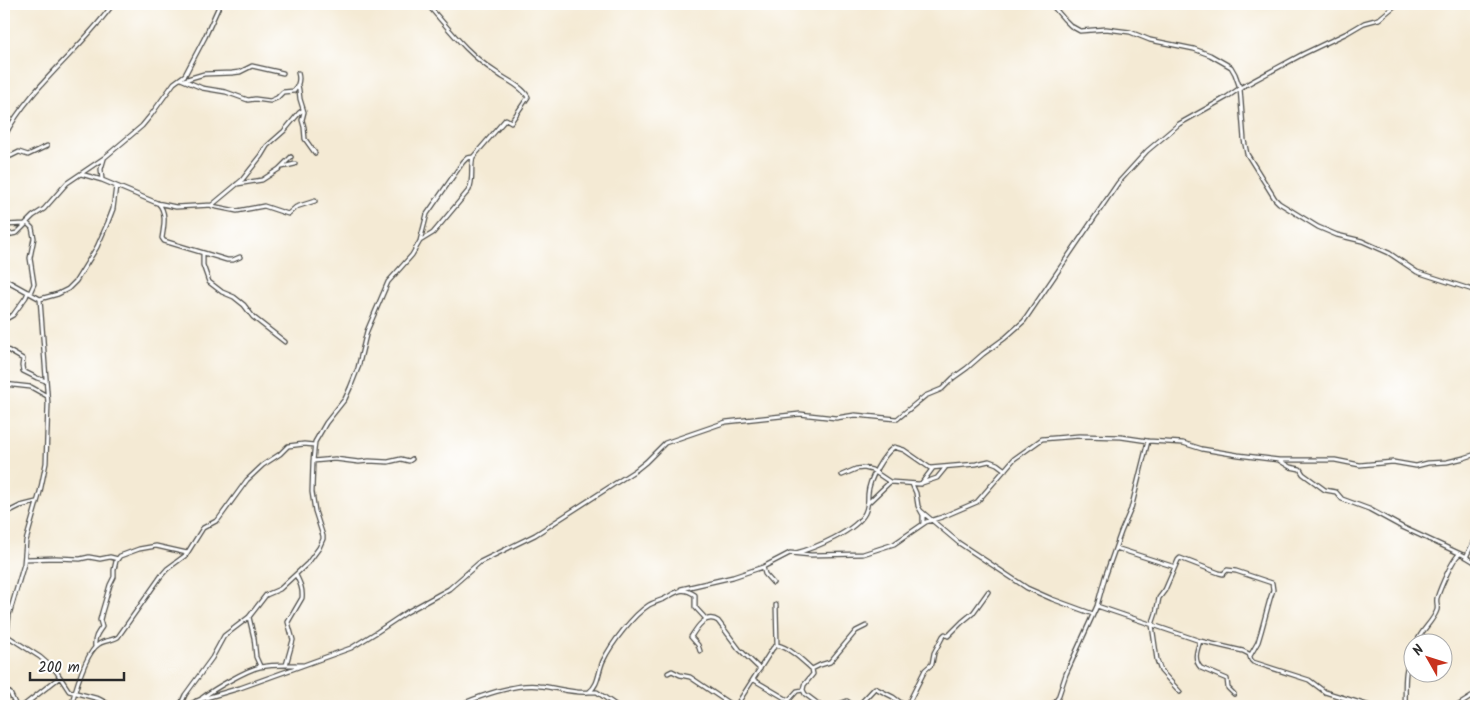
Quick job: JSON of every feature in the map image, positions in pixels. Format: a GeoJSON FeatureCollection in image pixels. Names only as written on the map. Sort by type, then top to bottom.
{"type":"FeatureCollection","features":[{"type":"Feature","properties":{"kind":"street"},"geometry":{"type":"LineString","coordinates":[[4,137],[26,102],[95,28],[113,4]]}},
{"type":"Feature","properties":{"kind":"street"},"geometry":{"type":"LineString","coordinates":[[182,79],[206,37],[220,4]]}},
{"type":"Feature","properties":{"kind":"street"},"geometry":{"type":"LineString","coordinates":[[420,241],[433,233],[469,190],[474,157],[504,120],[506,119],[511,122],[528,96],[465,48],[427,4]]}},
{"type":"Feature","properties":{"kind":"street"},"geometry":{"type":"LineString","coordinates":[[1051,4],[1064,20],[1080,31],[1100,29],[1130,32],[1150,40],[1194,49],[1210,55],[1231,67],[1236,74],[1240,88],[1244,140],[1247,154],[1279,203],[1318,227],[1337,235],[1362,241],[1389,253],[1416,272],[1476,291]]}},
{"type":"Feature","properties":{"kind":"street"},"geometry":{"type":"LineString","coordinates":[[198,700],[240,688],[356,645],[407,612],[449,589],[480,562],[534,535],[636,470],[665,443],[726,422],[789,415],[817,415],[836,418],[855,415],[890,419],[900,418],[925,396],[942,389],[1024,321],[1118,183],[1147,151],[1176,126],[1240,88],[1364,23],[1378,19],[1397,4]]}},
{"type":"Feature","properties":{"kind":"street"},"geometry":{"type":"LineString","coordinates":[[4,240],[7,236],[17,233],[67,184],[104,158],[142,126],[174,83],[182,79],[204,74],[232,74],[252,66],[283,73]]}},
{"type":"Feature","properties":{"kind":"street"},"geometry":{"type":"LineString","coordinates":[[298,73],[305,139],[315,153]]}},
{"type":"Feature","properties":{"kind":"street"},"geometry":{"type":"LineString","coordinates":[[182,79],[202,88],[235,95],[248,100],[274,100],[283,92],[294,90],[298,85]]}},
{"type":"Feature","properties":{"kind":"street"},"geometry":{"type":"LineString","coordinates":[[212,205],[246,176],[271,141],[284,131],[303,110]]}},
{"type":"Feature","properties":{"kind":"street"},"geometry":{"type":"LineString","coordinates":[[4,152],[11,156],[18,152],[28,155],[46,146]]}},
{"type":"Feature","properties":{"kind":"street"},"geometry":{"type":"LineString","coordinates":[[236,184],[258,182],[282,166],[291,157]]}},
{"type":"Feature","properties":{"kind":"street"},"geometry":{"type":"LineString","coordinates":[[180,706],[185,694],[212,658],[224,636],[249,617],[266,595],[280,589],[316,554],[323,539],[312,492],[314,445],[326,423],[345,399],[350,388],[358,368],[368,331],[388,282],[410,259],[420,241],[424,220],[462,162],[467,158],[474,157]]}},
{"type":"Feature","properties":{"kind":"street"},"geometry":{"type":"LineString","coordinates":[[102,180],[100,169],[104,158]]}},
{"type":"Feature","properties":{"kind":"street"},"geometry":{"type":"LineString","coordinates":[[282,166],[296,164]]}},
{"type":"Feature","properties":{"kind":"street"},"geometry":{"type":"LineString","coordinates":[[81,174],[102,180],[157,203],[176,207],[212,205],[237,211],[264,206],[288,214],[296,207],[315,202]]}},
{"type":"Feature","properties":{"kind":"street"},"geometry":{"type":"LineString","coordinates":[[4,279],[40,299],[68,289],[76,281],[97,247],[113,209],[116,186]]}},
{"type":"Feature","properties":{"kind":"street"},"geometry":{"type":"LineString","coordinates":[[157,203],[164,212],[163,240],[166,242],[230,261],[240,257]]}},
{"type":"Feature","properties":{"kind":"street"},"geometry":{"type":"LineString","coordinates":[[4,226],[26,223],[32,228],[34,238],[30,258],[34,284],[13,315],[4,320]]}},
{"type":"Feature","properties":{"kind":"street"},"geometry":{"type":"LineString","coordinates":[[203,254],[203,265],[209,282],[222,292],[234,297],[244,305],[253,317],[285,342]]}},
{"type":"Feature","properties":{"kind":"street"},"geometry":{"type":"LineString","coordinates":[[4,661],[5,634],[9,615],[25,559],[26,541],[43,481],[46,463],[48,396],[40,299]]}},
{"type":"Feature","properties":{"kind":"street"},"geometry":{"type":"LineString","coordinates":[[4,348],[23,359],[22,368],[25,372],[46,380]]}},
{"type":"Feature","properties":{"kind":"street"},"geometry":{"type":"LineString","coordinates":[[4,384],[31,387],[48,396]]}},
{"type":"Feature","properties":{"kind":"street"},"geometry":{"type":"LineString","coordinates":[[589,692],[595,688],[608,651],[633,618],[650,604],[681,590],[733,577],[763,567],[790,553],[802,555],[863,554],[894,544],[923,524],[977,502],[1016,456],[1042,439],[1096,436],[1128,438],[1183,443],[1238,456],[1278,460],[1333,460],[1360,464],[1393,462],[1416,466],[1455,460],[1476,454]]}},
{"type":"Feature","properties":{"kind":"street"},"geometry":{"type":"LineString","coordinates":[[1052,706],[1058,698],[1066,674],[1097,606],[1104,577],[1130,510],[1148,441]]}},
{"type":"Feature","properties":{"kind":"street"},"geometry":{"type":"LineString","coordinates":[[71,706],[81,672],[95,647],[118,637],[161,576],[187,553],[203,528],[218,520],[247,480],[288,446],[314,445]]}},
{"type":"Feature","properties":{"kind":"street"},"geometry":{"type":"LineString","coordinates":[[796,553],[842,534],[860,520],[867,510],[869,488],[876,472],[884,456],[894,447],[904,450],[926,466],[933,468],[976,464],[989,460],[1004,470]]}},
{"type":"Feature","properties":{"kind":"street"},"geometry":{"type":"LineString","coordinates":[[313,462],[335,459],[359,462],[393,462],[401,459],[409,461],[412,459]]}},
{"type":"Feature","properties":{"kind":"street"},"geometry":{"type":"LineString","coordinates":[[1278,460],[1288,466],[1300,469],[1325,490],[1336,492],[1342,499],[1369,509],[1408,530],[1466,556],[1476,563]]}},
{"type":"Feature","properties":{"kind":"street"},"geometry":{"type":"LineString","coordinates":[[842,475],[860,468],[868,468],[890,482],[921,484],[937,478],[947,467]]}},
{"type":"Feature","properties":{"kind":"street"},"geometry":{"type":"LineString","coordinates":[[921,484],[933,468]]}},
{"type":"Feature","properties":{"kind":"street"},"geometry":{"type":"LineString","coordinates":[[868,504],[890,482]]}},
{"type":"Feature","properties":{"kind":"street"},"geometry":{"type":"LineString","coordinates":[[912,484],[921,511],[923,524]]}},
{"type":"Feature","properties":{"kind":"street"},"geometry":{"type":"LineString","coordinates":[[4,514],[20,506],[36,502]]}},
{"type":"Feature","properties":{"kind":"street"},"geometry":{"type":"LineString","coordinates":[[921,511],[959,543],[1027,588],[1052,600],[1093,614]]}},
{"type":"Feature","properties":{"kind":"street"},"geometry":{"type":"LineString","coordinates":[[1466,556],[1476,538]]}},
{"type":"Feature","properties":{"kind":"street"},"geometry":{"type":"LineString","coordinates":[[95,647],[95,636],[102,627],[100,620],[118,559],[139,549],[152,547],[187,553]]}},
{"type":"Feature","properties":{"kind":"street"},"geometry":{"type":"LineString","coordinates":[[1116,548],[1175,567]]}},
{"type":"Feature","properties":{"kind":"street"},"geometry":{"type":"LineString","coordinates":[[1422,632],[1435,613],[1438,606],[1437,598],[1448,572],[1456,556],[1460,554]]}},
{"type":"Feature","properties":{"kind":"street"},"geometry":{"type":"LineString","coordinates":[[25,559],[80,559],[89,557],[118,559]]}},
{"type":"Feature","properties":{"kind":"street"},"geometry":{"type":"LineString","coordinates":[[1180,692],[1161,670],[1157,660],[1152,625],[1159,598],[1165,590],[1178,560],[1182,558],[1223,574],[1227,570],[1265,579],[1272,583],[1274,590],[1258,642],[1250,656]]}},
{"type":"Feature","properties":{"kind":"street"},"geometry":{"type":"LineString","coordinates":[[763,567],[765,574],[773,584]]}},
{"type":"Feature","properties":{"kind":"street"},"geometry":{"type":"LineString","coordinates":[[286,666],[293,640],[288,622],[303,594],[302,586],[296,575]]}},
{"type":"Feature","properties":{"kind":"street"},"geometry":{"type":"LineString","coordinates":[[702,585],[698,592],[695,606],[706,620]]}},
{"type":"Feature","properties":{"kind":"street"},"geometry":{"type":"LineString","coordinates":[[681,590],[698,592]]}},
{"type":"Feature","properties":{"kind":"street"},"geometry":{"type":"LineString","coordinates":[[858,706],[875,688],[906,706],[925,670],[932,664],[934,653],[943,636],[945,634],[948,636],[973,613],[988,592]]}},
{"type":"Feature","properties":{"kind":"street"},"geometry":{"type":"LineString","coordinates":[[668,673],[672,671],[690,677],[735,706],[777,645],[776,605]]}},
{"type":"Feature","properties":{"kind":"street"},"geometry":{"type":"LineString","coordinates":[[1097,606],[1200,641],[1240,650],[1248,653],[1253,662],[1310,681],[1325,692],[1370,706]]}},
{"type":"Feature","properties":{"kind":"street"},"geometry":{"type":"LineString","coordinates":[[249,617],[256,657],[261,667]]}},
{"type":"Feature","properties":{"kind":"street"},"geometry":{"type":"LineString","coordinates":[[700,651],[691,636],[706,620],[711,618],[718,621],[739,649],[760,669]]}},
{"type":"Feature","properties":{"kind":"street"},"geometry":{"type":"LineString","coordinates":[[812,669],[830,662],[856,632],[866,626]]}},
{"type":"Feature","properties":{"kind":"street"},"geometry":{"type":"LineString","coordinates":[[5,634],[56,670],[68,690],[99,699],[112,706]]}},
{"type":"Feature","properties":{"kind":"street"},"geometry":{"type":"LineString","coordinates":[[1200,641],[1196,652],[1198,666],[1227,679],[1228,688],[1234,694]]}},
{"type":"Feature","properties":{"kind":"street"},"geometry":{"type":"LineString","coordinates":[[777,645],[787,649],[812,669]]}},
{"type":"Feature","properties":{"kind":"street"},"geometry":{"type":"LineString","coordinates":[[186,706],[213,690],[261,667],[304,665]]}},
{"type":"Feature","properties":{"kind":"street"},"geometry":{"type":"LineString","coordinates":[[812,669],[812,675],[804,685],[803,690],[805,694],[821,706]]}},
{"type":"Feature","properties":{"kind":"street"},"geometry":{"type":"LineString","coordinates":[[23,706],[60,677]]}},
{"type":"Feature","properties":{"kind":"street"},"geometry":{"type":"LineString","coordinates":[[754,680],[788,701],[791,706]]}},
{"type":"Feature","properties":{"kind":"street"},"geometry":{"type":"LineString","coordinates":[[1405,682],[1405,706]]}},
{"type":"Feature","properties":{"kind":"street"},"geometry":{"type":"LineString","coordinates":[[457,706],[498,692],[530,686],[572,692],[597,692],[617,706]]}},
{"type":"Feature","properties":{"kind":"street"},"geometry":{"type":"LineString","coordinates":[[4,690],[10,693],[16,706]]}},
{"type":"Feature","properties":{"kind":"street"},"geometry":{"type":"LineString","coordinates":[[788,701],[797,691],[803,690]]}},
{"type":"Feature","properties":{"kind":"street"},"geometry":{"type":"LineString","coordinates":[[1457,706],[1476,694]]}},
{"type":"Feature","properties":{"kind":"street"},"geometry":{"type":"LineString","coordinates":[[198,700],[202,706]]}},
{"type":"Feature","properties":{"kind":"street"},"geometry":{"type":"LineString","coordinates":[[836,706],[847,701],[854,706]]}}]}
